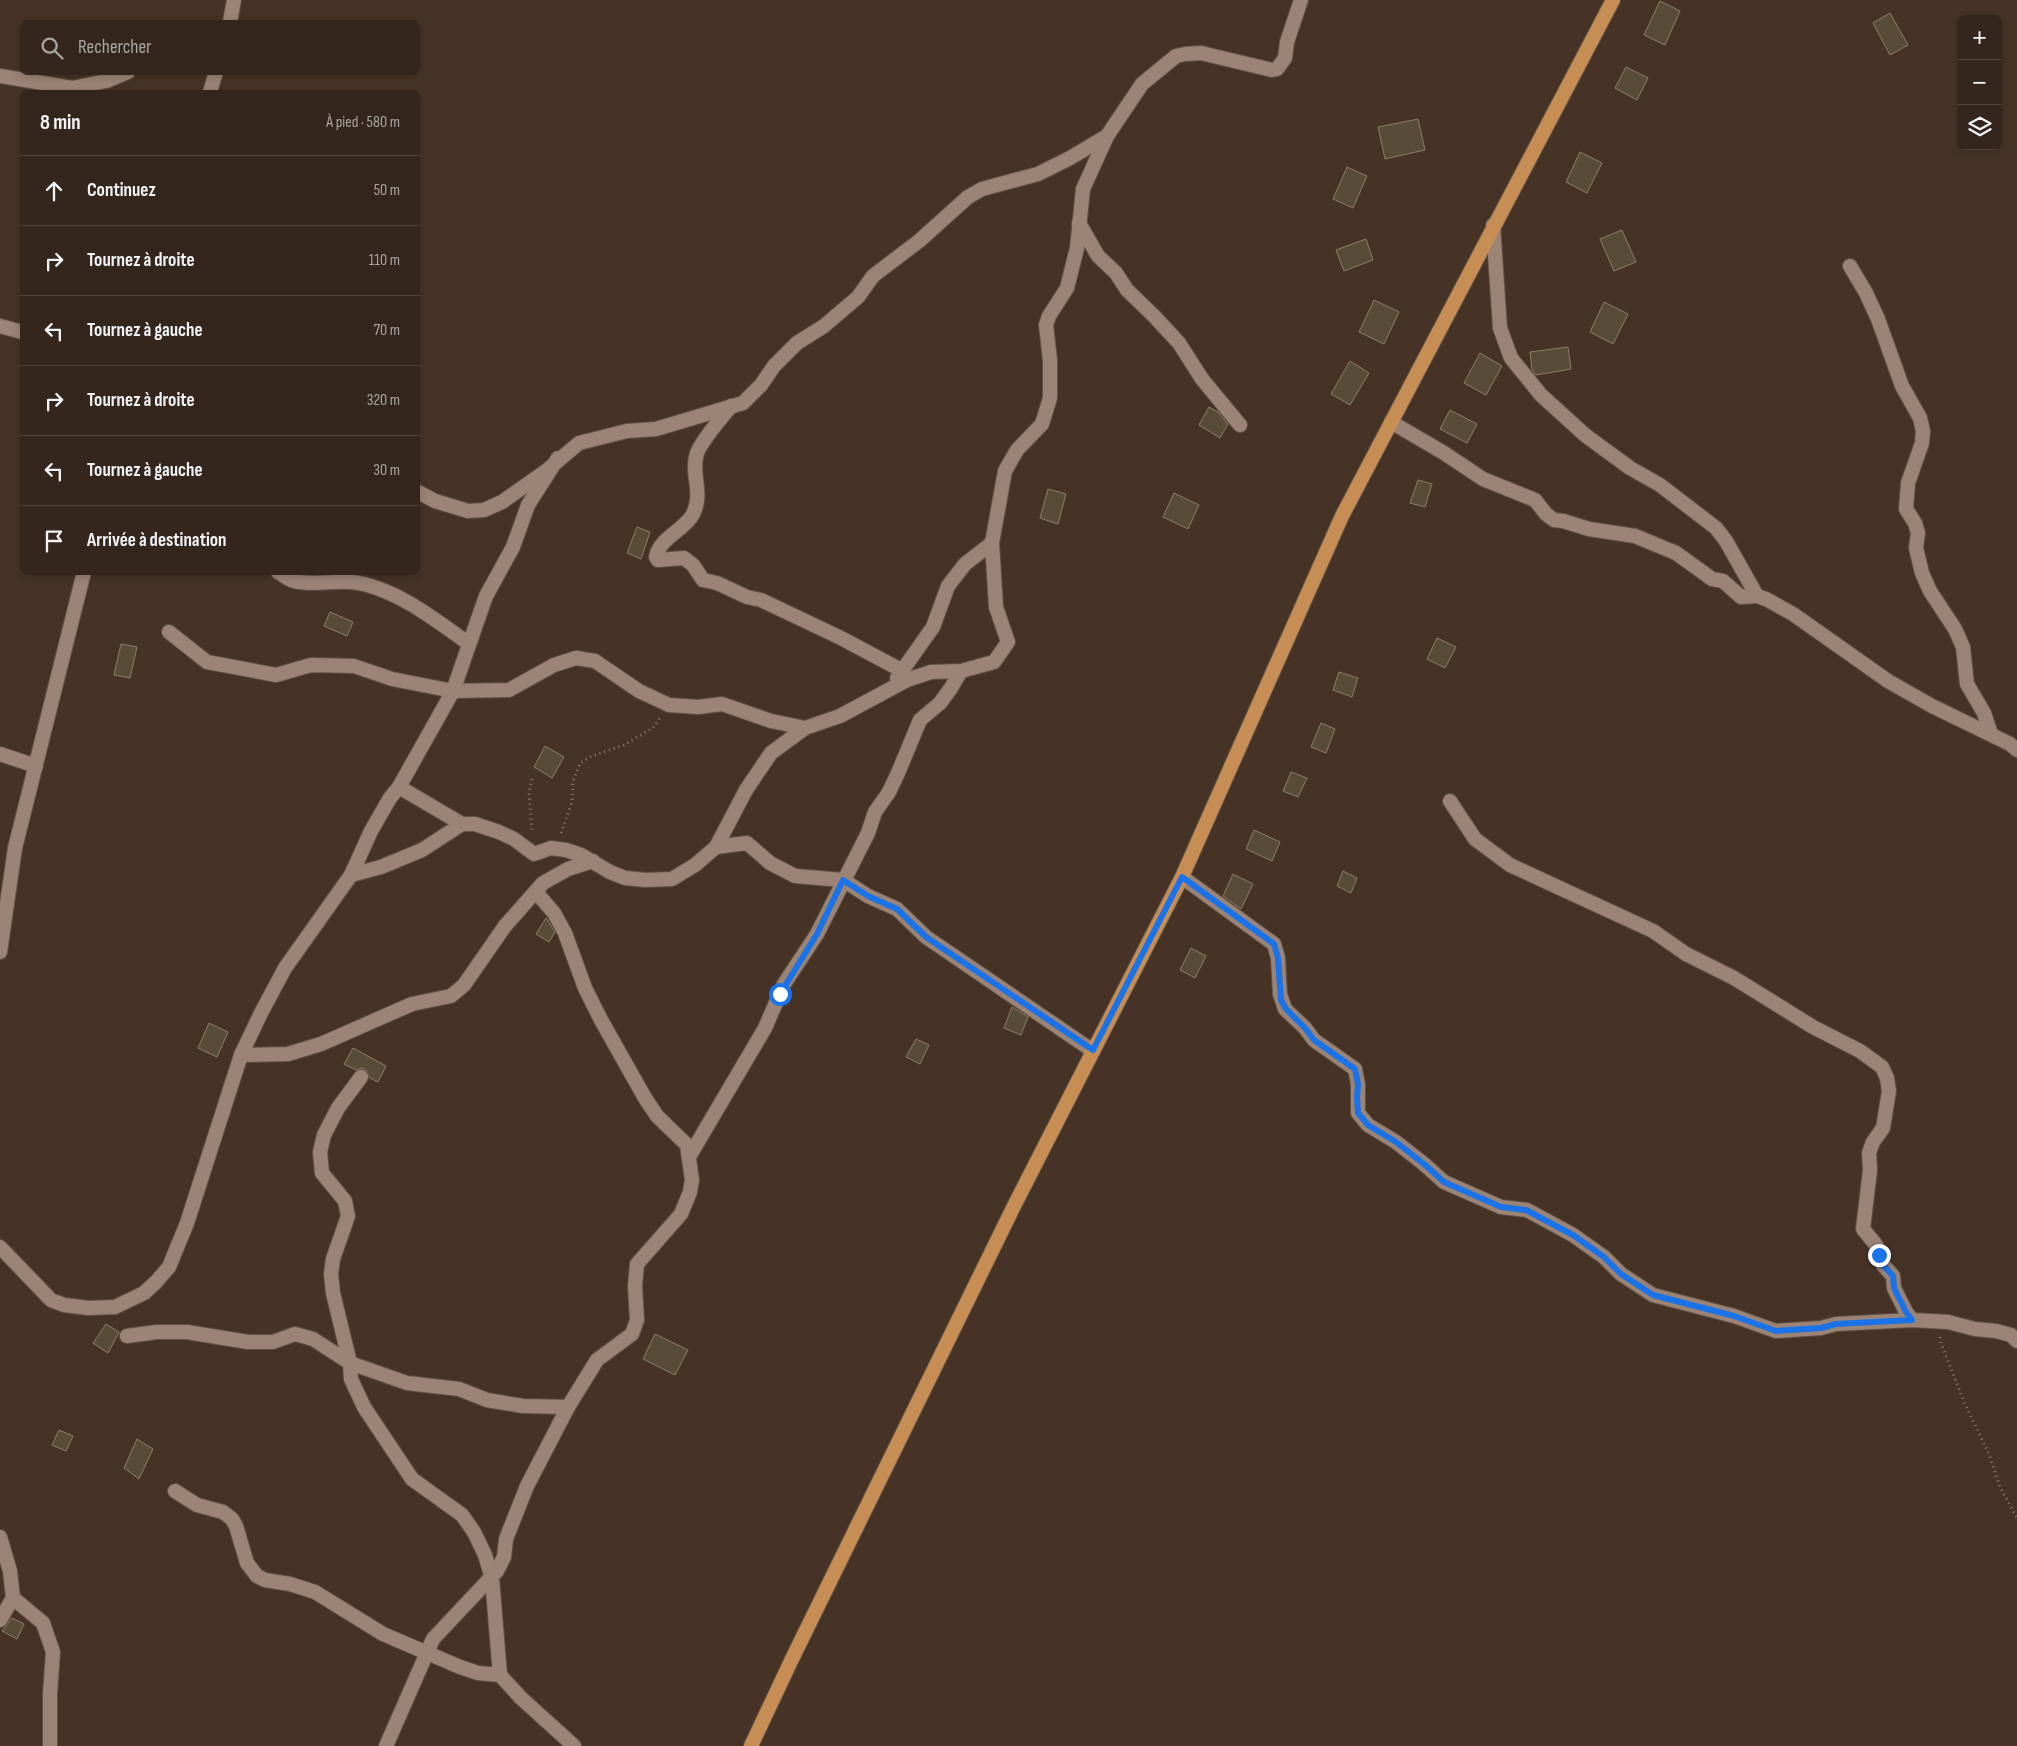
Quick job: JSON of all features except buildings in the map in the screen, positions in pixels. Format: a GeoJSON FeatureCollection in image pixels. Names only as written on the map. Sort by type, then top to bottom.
{"type":"FeatureCollection","features":[{"type":"Feature","properties":{"kind":"main road"},"geometry":{"type":"LineString","coordinates":[[751,1746],[795,1652],[991,1252],[1182,877],[1342,516],[1613,0]]}},
{"type":"Feature","properties":{"kind":"street"},"geometry":{"type":"LineString","coordinates":[[229,20],[234,0]]}},
{"type":"Feature","properties":{"kind":"street"},"geometry":{"type":"LineString","coordinates":[[399,787],[462,824],[475,824],[499,832],[514,839],[534,854],[551,848],[581,855],[610,872],[625,878],[646,880],[672,879],[695,866],[716,847],[746,790],[771,753],[805,728],[840,716],[907,680],[930,672],[961,671],[994,662],[1008,642],[996,607],[992,543],[1005,471],[1017,450],[1042,424],[1050,398],[1050,360],[1046,325],[1049,316],[1067,288],[1077,248],[1083,189],[1107,136],[1142,84],[1176,56],[1201,54],[1272,70],[1277,69],[1285,58],[1287,42],[1301,0]]}},
{"type":"Feature","properties":{"kind":"street"},"geometry":{"type":"LineString","coordinates":[[0,76],[72,88],[106,81],[121,75]]}},
{"type":"Feature","properties":{"kind":"street"},"geometry":{"type":"LineString","coordinates":[[211,90],[215,75]]}},
{"type":"Feature","properties":{"kind":"street"},"geometry":{"type":"LineString","coordinates":[[420,493],[435,501],[468,512],[484,510],[502,502],[546,471],[558,458],[579,443],[626,431],[656,430],[743,402],[761,385],[774,366],[797,343],[824,326],[858,297],[873,276],[920,241],[968,197],[982,189],[1038,174],[1107,136]]}},
{"type":"Feature","properties":{"kind":"street"},"geometry":{"type":"LineString","coordinates":[[1079,223],[1098,256],[1116,273],[1127,290],[1178,343],[1202,380],[1240,424]]}},
{"type":"Feature","properties":{"kind":"street"},"geometry":{"type":"LineString","coordinates":[[1494,225],[1500,328],[1511,358],[1541,395],[1585,435],[1630,468],[1660,486],[1716,528],[1726,540],[1757,596]]}},
{"type":"Feature","properties":{"kind":"street"},"geometry":{"type":"LineString","coordinates":[[1850,266],[1866,293],[1881,327],[1902,386],[1920,418],[1923,431],[1922,443],[1908,484],[1906,510],[1915,523],[1918,534],[1916,548],[1922,572],[1930,591],[1955,629],[1963,647],[1967,684],[1984,713],[1991,734]]}},
{"type":"Feature","properties":{"kind":"street"},"geometry":{"type":"LineString","coordinates":[[0,326],[20,331]]}},
{"type":"Feature","properties":{"kind":"street"},"geometry":{"type":"LineString","coordinates":[[731,406],[697,454],[696,473],[699,497],[692,515],[658,549],[656,557],[658,560],[684,558],[693,565],[703,580],[717,583],[747,597],[761,600],[841,638],[901,670]]}},
{"type":"Feature","properties":{"kind":"street"},"geometry":{"type":"LineString","coordinates":[[1391,422],[1444,453],[1483,479],[1534,500],[1554,520],[1589,529],[1635,536],[1676,553],[1712,579],[1724,581],[1741,597],[1757,596],[1766,599],[1792,614],[1888,681],[1932,706],[1991,734],[2017,750]]}},
{"type":"Feature","properties":{"kind":"street"},"geometry":{"type":"LineString","coordinates":[[0,1247],[51,1300],[64,1305],[89,1308],[115,1307],[144,1292],[169,1267],[187,1223],[241,1055],[285,968],[351,875],[390,798],[399,787],[453,691],[486,596],[513,547],[528,505],[558,458]]}},
{"type":"Feature","properties":{"kind":"street"},"geometry":{"type":"LineString","coordinates":[[892,687],[901,670],[933,627],[948,586],[966,564],[992,543]]}},
{"type":"Feature","properties":{"kind":"street"},"geometry":{"type":"LineString","coordinates":[[0,952],[15,848],[83,575]]}},
{"type":"Feature","properties":{"kind":"street"},"geometry":{"type":"LineString","coordinates":[[283,575],[293,581],[353,582],[391,593],[435,619],[470,644]]}},
{"type":"Feature","properties":{"kind":"street"},"geometry":{"type":"LineString","coordinates":[[169,632],[207,662],[276,675],[311,665],[354,666],[392,679],[453,691],[510,690],[554,664],[576,658],[595,661],[638,691],[669,706],[698,707],[722,704],[748,714],[805,728]]}},
{"type":"Feature","properties":{"kind":"street"},"geometry":{"type":"LineString","coordinates":[[689,1157],[765,1028],[784,984],[817,934],[868,833],[875,812],[889,792],[920,720],[940,703],[961,671]]}},
{"type":"Feature","properties":{"kind":"street"},"geometry":{"type":"LineString","coordinates":[[0,754],[36,766]]}},
{"type":"Feature","properties":{"kind":"street"},"geometry":{"type":"LineString","coordinates":[[1450,801],[1475,839],[1510,865],[1653,931],[1686,954],[1734,978],[1813,1027],[1860,1051],[1882,1067],[1887,1078],[1889,1091],[1883,1128],[1873,1142],[1869,1153],[1870,1170],[1863,1228],[1876,1245],[1883,1265],[1893,1276],[1894,1288],[1912,1320]]}},
{"type":"Feature","properties":{"kind":"street"},"geometry":{"type":"LineString","coordinates":[[351,875],[381,867],[422,850],[462,824]]}},
{"type":"Feature","properties":{"kind":"street"},"geometry":{"type":"LineString","coordinates":[[716,847],[747,843],[770,863],[795,876],[843,880],[868,896],[897,909],[926,937],[1093,1050]]}},
{"type":"Feature","properties":{"kind":"street"},"geometry":{"type":"LineString","coordinates":[[241,1055],[288,1054],[321,1044],[412,1004],[452,996],[464,985],[505,926],[543,883],[568,868],[593,861]]}},
{"type":"Feature","properties":{"kind":"street"},"geometry":{"type":"LineString","coordinates":[[1182,877],[1274,944],[1278,958],[1281,1000],[1286,1009],[1314,1040],[1355,1069],[1358,1084],[1358,1113],[1363,1121],[1396,1142],[1444,1182],[1501,1207],[1526,1210],[1573,1235],[1604,1257],[1621,1274],[1653,1295],[1734,1316],[1776,1331],[1821,1328],[1836,1324],[1912,1320],[1940,1322],[1996,1331],[2011,1335],[2017,1341]]}},
{"type":"Feature","properties":{"kind":"street"},"geometry":{"type":"LineString","coordinates":[[386,1746],[433,1639],[492,1578],[504,1557],[506,1539],[527,1486],[568,1407],[597,1360],[632,1334],[637,1320],[635,1286],[637,1264],[682,1214],[690,1192],[692,1180],[687,1145],[657,1116],[623,1060],[585,988],[565,933],[554,913],[536,892]]}},
{"type":"Feature","properties":{"kind":"street"},"geometry":{"type":"LineString","coordinates":[[361,1077],[338,1108],[324,1135],[320,1152],[322,1173],[345,1201],[348,1216],[333,1259],[331,1274],[333,1293],[350,1363],[351,1379],[364,1407],[412,1480],[462,1515],[474,1532],[485,1555],[492,1578],[500,1675],[521,1698],[574,1746]]}},
{"type":"Feature","properties":{"kind":"street"},"geometry":{"type":"LineString","coordinates":[[127,1336],[157,1332],[187,1332],[248,1342],[273,1342],[295,1334],[313,1339],[350,1363],[407,1383],[459,1389],[487,1400],[523,1406],[568,1407]]}},
{"type":"Feature","properties":{"kind":"street"},"geometry":{"type":"LineString","coordinates":[[175,1491],[197,1505],[223,1512],[232,1518],[247,1563],[257,1576],[265,1580],[290,1584],[315,1592],[383,1634],[460,1668],[478,1673],[500,1675]]}},
{"type":"Feature","properties":{"kind":"street"},"geometry":{"type":"LineString","coordinates":[[0,1537],[10,1571],[13,1598],[0,1620]]}},
{"type":"Feature","properties":{"kind":"street"},"geometry":{"type":"LineString","coordinates":[[13,1598],[43,1623],[53,1652],[50,1694],[50,1746]]}},
{"type":"Feature","properties":{"kind":"path"},"geometry":{"type":"LineString","coordinates":[[551,848],[563,829],[572,802],[573,781],[580,763],[592,756],[624,745],[653,728],[669,706]]}},
{"type":"Feature","properties":{"kind":"path"},"geometry":{"type":"LineString","coordinates":[[1940,1322],[1941,1343],[1964,1402],[1989,1454],[2000,1487],[2017,1518]]}},
{"type":"Feature","properties":{"kind":"route"},"geometry":{"type":"LineString","coordinates":[[780,994],[784,984],[817,934],[843,880],[868,896],[897,909],[926,937],[1093,1050],[1182,877],[1263,934],[1274,944],[1278,958],[1281,1000],[1286,1009],[1314,1040],[1355,1069],[1358,1084],[1358,1113],[1363,1121],[1396,1142],[1444,1182],[1501,1207],[1526,1210],[1573,1235],[1604,1257],[1621,1274],[1653,1295],[1734,1316],[1776,1331],[1821,1328],[1836,1324],[1912,1320],[1894,1288],[1893,1276],[1883,1265],[1879,1255]]}}]}
